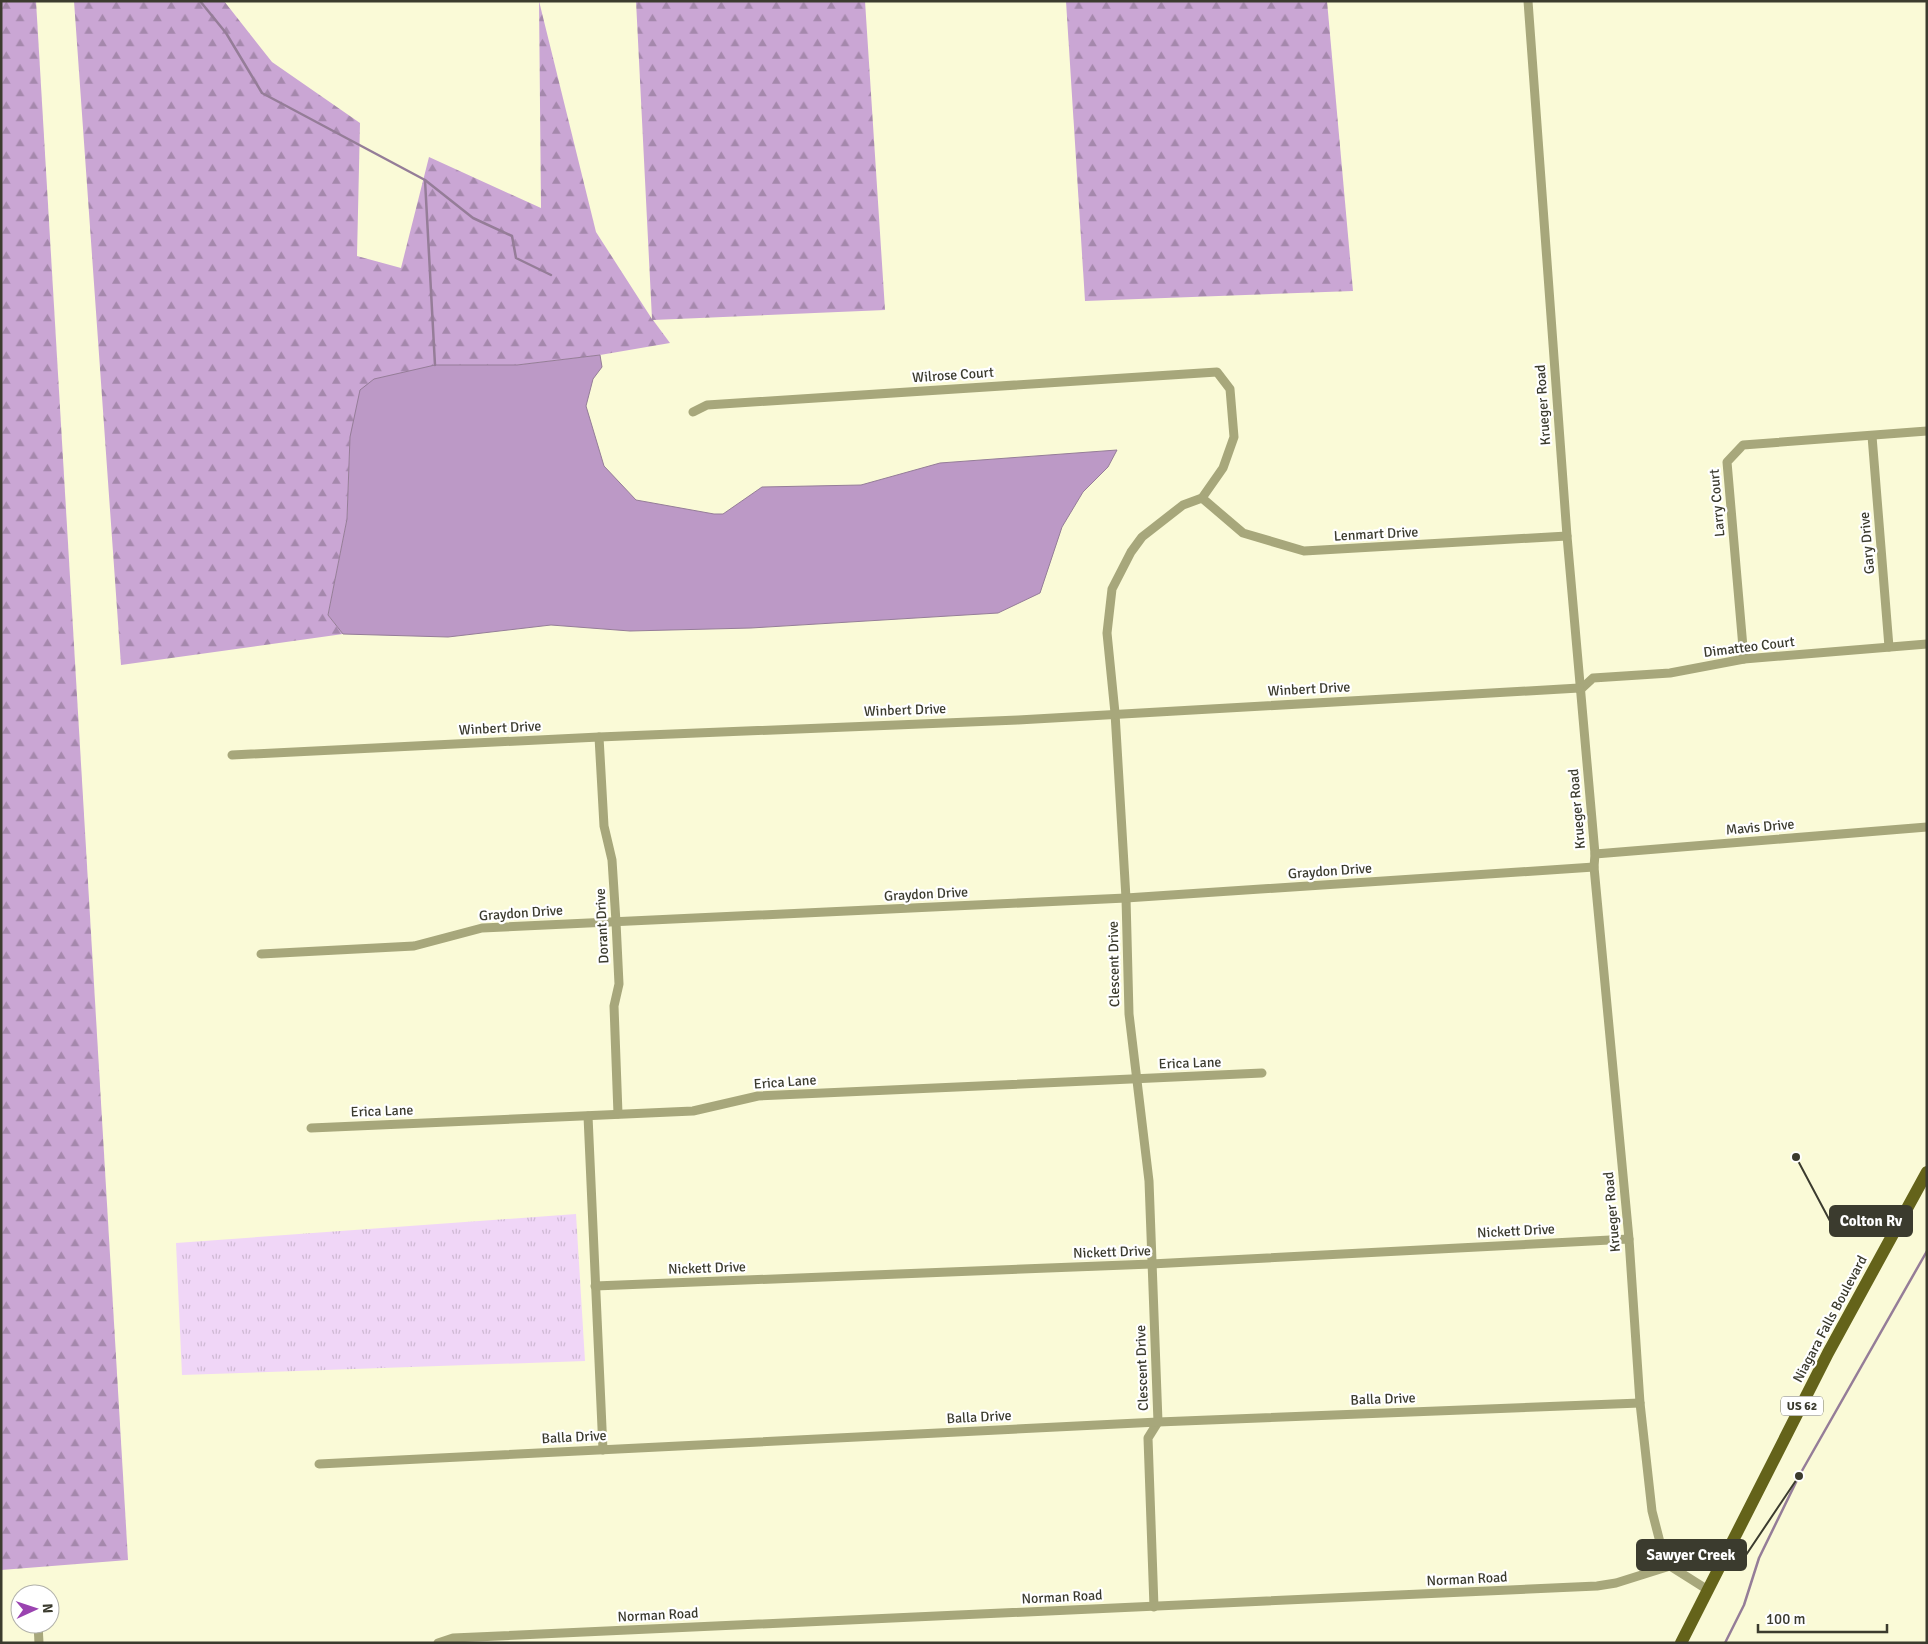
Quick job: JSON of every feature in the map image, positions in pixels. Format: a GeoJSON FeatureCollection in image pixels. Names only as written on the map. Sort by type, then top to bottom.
{"type":"FeatureCollection","features":[{"type":"Feature","properties":{"kind":"main road","name":"Niagara Falls Boulevard"},"geometry":{"type":"LineString","coordinates":[[1681,1643],[1828,1354],[1927,1172]]}},
{"type":"Feature","properties":{"kind":"street","name":"Krueger Road"},"geometry":{"type":"LineString","coordinates":[[1528,1],[1567,536],[1595,854],[1594,867],[1629,1239],[1640,1403],[1652,1511],[1662,1550],[1670,1566]]}},
{"type":"Feature","properties":{"kind":"street","name":"Wilrose Court"},"geometry":{"type":"LineString","coordinates":[[693,412],[707,405],[1217,372],[1230,389],[1234,437],[1223,468],[1202,498]]}},
{"type":"Feature","properties":{"kind":"street","name":"Larry Court"},"geometry":{"type":"LineString","coordinates":[[1744,659],[1727,462],[1743,446],[1927,431]]}},
{"type":"Feature","properties":{"kind":"street","name":"Gary Drive"},"geometry":{"type":"LineString","coordinates":[[1872,436],[1889,647]]}},
{"type":"Feature","properties":{"kind":"street","name":"Lenmart Drive"},"geometry":{"type":"LineString","coordinates":[[1202,498],[1243,534],[1304,552],[1567,536]]}},
{"type":"Feature","properties":{"kind":"street","name":"Clescent Drive"},"geometry":{"type":"LineString","coordinates":[[1154,1607],[1148,1438],[1158,1422],[1149,1181],[1128,1014],[1126,898],[1115,713],[1107,633],[1112,589],[1130,552],[1142,537],[1183,505],[1202,498]]}},
{"type":"Feature","properties":{"kind":"street","name":"Dimatteo Court"},"geometry":{"type":"LineString","coordinates":[[1580,689],[1593,678],[1670,673],[1744,659],[1927,644]]}},
{"type":"Feature","properties":{"kind":"street","name":"Winbert Drive"},"geometry":{"type":"LineString","coordinates":[[232,755],[1008,720],[1580,689]]}},
{"type":"Feature","properties":{"kind":"street","name":"Dorant Drive"},"geometry":{"type":"LineString","coordinates":[[599,737],[604,826],[612,860],[616,922],[619,984],[614,1006],[618,1114]]}},
{"type":"Feature","properties":{"kind":"street","name":"Mavis Drive"},"geometry":{"type":"LineString","coordinates":[[1595,854],[1927,827]]}},
{"type":"Feature","properties":{"kind":"street","name":"Graydon Drive"},"geometry":{"type":"LineString","coordinates":[[261,954],[414,946],[482,928],[1126,898],[1594,867]]}},
{"type":"Feature","properties":{"kind":"street","name":"Erica Lane"},"geometry":{"type":"LineString","coordinates":[[311,1128],[693,1111],[758,1096],[1262,1073]]}},
{"type":"Feature","properties":{"kind":"street"},"geometry":{"type":"LineString","coordinates":[[588,1116],[603,1450]]}},
{"type":"Feature","properties":{"kind":"street","name":"Nickett Drive"},"geometry":{"type":"LineString","coordinates":[[595,1286],[1151,1264],[1629,1239]]}},
{"type":"Feature","properties":{"kind":"street","name":"Balla Drive"},"geometry":{"type":"LineString","coordinates":[[319,1464],[1158,1422],[1640,1403]]}},
{"type":"Feature","properties":{"kind":"street"},"geometry":{"type":"LineString","coordinates":[[1670,1566],[1708,1590]]}},
{"type":"Feature","properties":{"kind":"street","name":"Norman Road"},"geometry":{"type":"LineString","coordinates":[[438,1643],[453,1638],[1597,1586],[1616,1583],[1670,1566]]}},
{"type":"Feature","properties":{"kind":"green space"},"geometry":{"type":"Polygon","coordinates":[[[1,1],[36,1],[128,1560],[1,1570],[1,1]]]}},
{"type":"Feature","properties":{"kind":"green space"},"geometry":{"type":"Polygon","coordinates":[[[74,1],[224,1],[272,62],[360,123],[357,256],[401,268],[429,157],[541,208],[539,1],[596,232],[652,319],[636,1],[865,1],[885,310],[653,320],[670,343],[600,355],[517,365],[435,365],[350,437],[347,519],[328,615],[343,634],[121,665],[74,1]]]}},
{"type":"Feature","properties":{"kind":"green space"},"geometry":{"type":"Polygon","coordinates":[[[1066,1],[1327,1],[1353,291],[1085,301],[1066,1]]]}},
{"type":"Feature","properties":{"kind":"green space"},"geometry":{"type":"Polygon","coordinates":[[[576,1214],[585,1361],[182,1375],[176,1243],[576,1214]]]}},
{"type":"Feature","properties":{"kind":"shaded area"},"geometry":{"type":"Polygon","coordinates":[[[600,355],[602,367],[593,379],[586,406],[604,466],[636,500],[723,514],[762,487],[861,485],[940,463],[1117,450],[1108,467],[1083,492],[1062,527],[1040,593],[998,613],[751,628],[630,631],[551,625],[448,637],[343,634],[328,615],[347,519],[350,437],[360,390],[374,379],[435,365],[517,365],[600,355]]]}},
{"type":"Feature","properties":{"kind":"waterway"},"geometry":{"type":"LineString","coordinates":[[200,1],[226,33],[262,93],[425,180],[473,218],[512,236],[516,258],[551,275]]}},
{"type":"Feature","properties":{"kind":"waterway"},"geometry":{"type":"LineString","coordinates":[[425,180],[435,365]]}},
{"type":"Feature","properties":{"kind":"waterway"},"geometry":{"type":"LineString","coordinates":[[1725,1643],[1744,1605],[1759,1558],[1799,1476],[1927,1251]]}},
{"type":"Feature","properties":{"kind":"place","name":"Colton Rv"},"geometry":{"type":"Point","coordinates":[1796,1157]}},
{"type":"Feature","properties":{"kind":"place","name":"Sawyer Creek"},"geometry":{"type":"Point","coordinates":[1799,1476]}}]}
